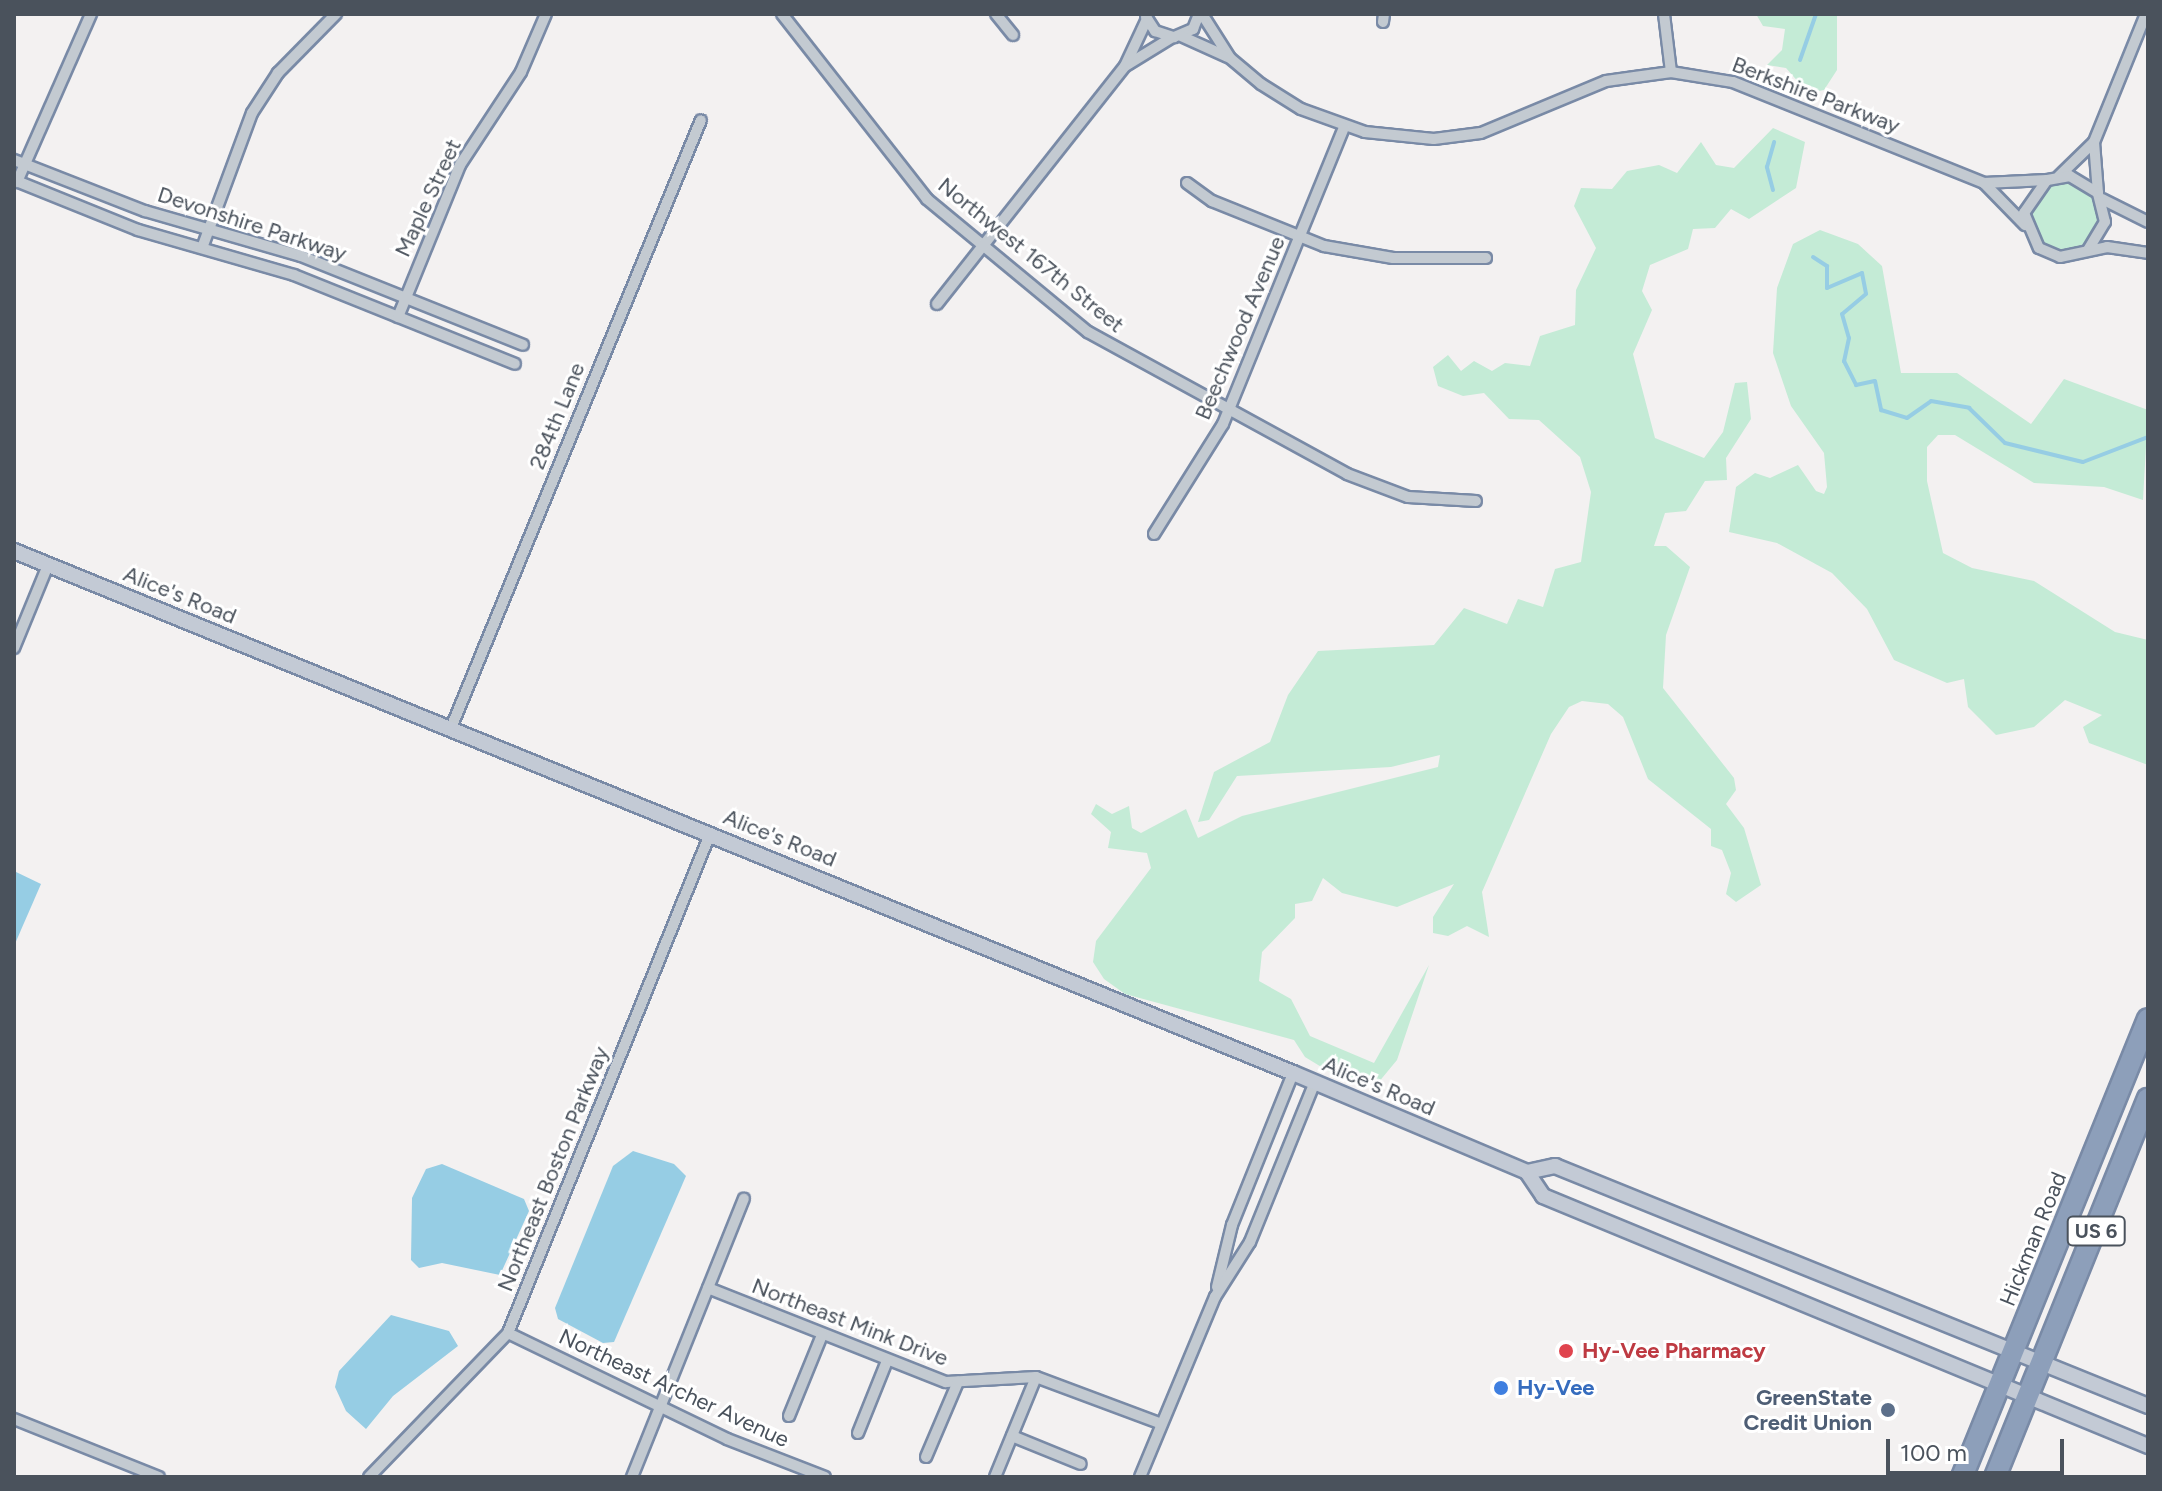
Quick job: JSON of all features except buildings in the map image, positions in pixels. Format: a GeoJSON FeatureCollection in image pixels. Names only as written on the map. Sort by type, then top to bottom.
{"type":"FeatureCollection","features":[{"type":"Feature","properties":{"kind":"highway","name":"Hickman Road"},"geometry":{"type":"LineString","coordinates":[[1962,1477],[2148,1019]]}},
{"type":"Feature","properties":{"kind":"highway","name":"US 6"},"geometry":{"type":"LineString","coordinates":[[1995,1477],[2148,1099]]}},
{"type":"Feature","properties":{"kind":"main road","name":"Alice's Road"},"geometry":{"type":"LineString","coordinates":[[14,551],[1315,1082],[1527,1172],[1543,1196],[2148,1446]]}},
{"type":"Feature","properties":{"kind":"main road","name":"Alice's Road"},"geometry":{"type":"LineString","coordinates":[[1527,1172],[1555,1166],[2148,1406]]}},
{"type":"Feature","properties":{"kind":"street"},"geometry":{"type":"LineString","coordinates":[[16,181],[19,162],[91,14]]}},
{"type":"Feature","properties":{"kind":"street"},"geometry":{"type":"LineString","coordinates":[[202,248],[206,229],[264,93],[336,14]]}},
{"type":"Feature","properties":{"kind":"street","name":"Maple Street"},"geometry":{"type":"LineString","coordinates":[[398,317],[460,165],[521,72],[546,14]]}},
{"type":"Feature","properties":{"kind":"street","name":"Northwest 167th Street"},"geometry":{"type":"LineString","coordinates":[[782,14],[927,199],[1120,354],[1385,490],[1476,501]]}},
{"type":"Feature","properties":{"kind":"street"},"geometry":{"type":"LineString","coordinates":[[996,14],[1013,35]]}},
{"type":"Feature","properties":{"kind":"street"},"geometry":{"type":"LineString","coordinates":[[1125,66],[1177,37],[1200,14]]}},
{"type":"Feature","properties":{"kind":"street","name":"Berkshire Parkway"},"geometry":{"type":"LineString","coordinates":[[1200,14],[1230,58]]}},
{"type":"Feature","properties":{"kind":"street"},"geometry":{"type":"LineString","coordinates":[[1664,14],[1671,72]]}},
{"type":"Feature","properties":{"kind":"street"},"geometry":{"type":"LineString","coordinates":[[2146,14],[2094,142],[2059,176],[2047,180],[2029,198],[2026,227],[2051,255],[2088,250],[2148,253]]}},
{"type":"Feature","properties":{"kind":"street"},"geometry":{"type":"LineString","coordinates":[[937,304],[981,241],[1125,66],[1146,17]]}},
{"type":"Feature","properties":{"kind":"street","name":"Berkshire Parkway"},"geometry":{"type":"LineString","coordinates":[[1146,17],[1177,37],[1230,58],[1281,98],[1344,127],[1388,136],[1458,137],[1525,119],[1606,81],[1671,72],[1733,82],[1984,183],[2026,227]]}},
{"type":"Feature","properties":{"kind":"street","name":"284th Lane"},"geometry":{"type":"LineString","coordinates":[[451,728],[701,120]]}},
{"type":"Feature","properties":{"kind":"street","name":"Beechwood Avenue"},"geometry":{"type":"LineString","coordinates":[[1154,534],[1229,410],[1344,127]]}},
{"type":"Feature","properties":{"kind":"street"},"geometry":{"type":"LineString","coordinates":[[2088,250],[2105,222],[2094,142]]}},
{"type":"Feature","properties":{"kind":"street","name":"Devonshire Parkway"},"geometry":{"type":"LineString","coordinates":[[19,162],[405,298],[523,345]]}},
{"type":"Feature","properties":{"kind":"street"},"geometry":{"type":"LineString","coordinates":[[2059,176],[2083,180],[2100,196],[2148,222]]}},
{"type":"Feature","properties":{"kind":"street","name":"Berkshire Parkway"},"geometry":{"type":"LineString","coordinates":[[1984,183],[2047,180]]}},
{"type":"Feature","properties":{"kind":"street","name":"Devonshire Parkway"},"geometry":{"type":"LineString","coordinates":[[16,181],[202,248],[294,275],[515,364]]}},
{"type":"Feature","properties":{"kind":"street"},"geometry":{"type":"LineString","coordinates":[[1187,183],[1299,237],[1369,255],[1486,258]]}},
{"type":"Feature","properties":{"kind":"street"},"geometry":{"type":"LineString","coordinates":[[14,648],[48,565]]}},
{"type":"Feature","properties":{"kind":"street","name":"Northeast Boston Parkway"},"geometry":{"type":"LineString","coordinates":[[369,1477],[508,1333],[710,834]]}},
{"type":"Feature","properties":{"kind":"street"},"geometry":{"type":"LineString","coordinates":[[1140,1477],[1215,1297],[1232,1225],[1293,1073]]}},
{"type":"Feature","properties":{"kind":"street"},"geometry":{"type":"LineString","coordinates":[[1215,1297],[1250,1242],[1315,1082]]}},
{"type":"Feature","properties":{"kind":"street"},"geometry":{"type":"LineString","coordinates":[[632,1477],[744,1199]]}},
{"type":"Feature","properties":{"kind":"street","name":"Northeast Mink Drive"},"geometry":{"type":"LineString","coordinates":[[708,1288],[887,1361],[958,1382],[1036,1377],[1162,1424]]}},
{"type":"Feature","properties":{"kind":"street","name":"Northeast Archer Avenue"},"geometry":{"type":"LineString","coordinates":[[508,1333],[659,1407],[812,1475],[825,1477]]}},
{"type":"Feature","properties":{"kind":"street"},"geometry":{"type":"LineString","coordinates":[[789,1416],[822,1335]]}},
{"type":"Feature","properties":{"kind":"street"},"geometry":{"type":"LineString","coordinates":[[858,1433],[887,1361]]}},
{"type":"Feature","properties":{"kind":"street"},"geometry":{"type":"LineString","coordinates":[[995,1477],[1036,1377]]}},
{"type":"Feature","properties":{"kind":"street"},"geometry":{"type":"LineString","coordinates":[[926,1457],[958,1382]]}},
{"type":"Feature","properties":{"kind":"street"},"geometry":{"type":"LineString","coordinates":[[14,1419],[159,1477]]}},
{"type":"Feature","properties":{"kind":"street"},"geometry":{"type":"LineString","coordinates":[[1012,1436],[1081,1464]]}},
{"type":"Feature","properties":{"kind":"green space"},"geometry":{"type":"Polygon","coordinates":[[[1756,14],[1837,14],[1837,70],[1824,90],[1808,93],[1786,68],[1767,65],[1782,50],[1785,29],[1763,26],[1756,14]]]}},
{"type":"Feature","properties":{"kind":"green space"},"geometry":{"type":"Polygon","coordinates":[[[1773,128],[1805,142],[1796,188],[1749,219],[1731,209],[1715,228],[1693,229],[1688,249],[1650,265],[1642,291],[1652,310],[1633,354],[1655,438],[1704,458],[1723,432],[1735,383],[1747,382],[1751,419],[1726,458],[1727,480],[1705,481],[1686,511],[1665,513],[1654,546],[1666,546],[1690,567],[1666,635],[1663,688],[1734,778],[1736,790],[1726,804],[1744,828],[1761,885],[1736,902],[1726,894],[1731,873],[1722,850],[1711,846],[1711,829],[1648,779],[1623,717],[1608,704],[1582,701],[1569,707],[1551,734],[1482,892],[1489,937],[1467,926],[1448,936],[1433,933],[1433,917],[1454,884],[1397,907],[1342,893],[1323,878],[1312,901],[1295,904],[1295,918],[1262,952],[1259,981],[1291,999],[1310,1036],[1374,1063],[1429,965],[1397,1060],[1378,1083],[1341,1079],[1305,1057],[1294,1040],[1125,994],[1104,979],[1093,962],[1096,941],[1151,868],[1147,853],[1108,848],[1111,832],[1091,814],[1096,804],[1112,814],[1129,806],[1132,828],[1141,833],[1186,809],[1198,838],[1242,816],[1438,767],[1440,755],[1391,767],[1237,776],[1209,820],[1198,822],[1214,772],[1270,742],[1288,695],[1318,651],[1434,645],[1464,608],[1507,624],[1518,599],[1543,607],[1555,569],[1581,562],[1591,492],[1580,457],[1539,420],[1509,419],[1484,393],[1463,396],[1438,386],[1433,367],[1448,355],[1461,371],[1474,361],[1492,371],[1505,363],[1530,366],[1540,336],[1575,325],[1576,290],[1596,248],[1574,206],[1581,188],[1612,189],[1627,171],[1659,165],[1677,173],[1701,142],[1716,165],[1734,168],[1773,128]]]}},
{"type":"Feature","properties":{"kind":"green space"},"geometry":{"type":"Polygon","coordinates":[[[2065,182],[2089,192],[2099,216],[2089,240],[2065,250],[2041,240],[2031,216],[2041,192],[2065,182]]]}},
{"type":"Feature","properties":{"kind":"green space"},"geometry":{"type":"Polygon","coordinates":[[[1820,230],[1858,244],[1882,266],[1901,373],[1957,373],[2031,424],[2064,379],[2148,410],[2143,500],[2104,487],[2034,483],[1955,435],[1938,435],[1927,447],[1927,481],[1943,553],[1972,568],[2034,581],[2115,632],[2148,640],[2148,765],[2089,743],[2083,727],[2102,715],[2065,700],[2034,727],[1996,735],[1968,707],[1964,679],[1947,683],[1894,660],[1867,609],[1832,573],[1777,543],[1729,532],[1736,487],[1755,473],[1770,478],[1798,465],[1816,491],[1824,494],[1827,487],[1824,453],[1791,406],[1773,353],[1777,288],[1793,244],[1820,230]]]}},
{"type":"Feature","properties":{"kind":"water"},"geometry":{"type":"Polygon","coordinates":[[[14,871],[41,884],[14,946],[14,871]]]}},
{"type":"Feature","properties":{"kind":"water"},"geometry":{"type":"Polygon","coordinates":[[[633,1151],[674,1164],[686,1176],[614,1342],[603,1343],[558,1319],[555,1308],[613,1166],[633,1151]]]}},
{"type":"Feature","properties":{"kind":"water"},"geometry":{"type":"Polygon","coordinates":[[[442,1164],[524,1199],[529,1211],[500,1275],[442,1263],[419,1268],[411,1260],[412,1198],[426,1169],[442,1164]]]}},
{"type":"Feature","properties":{"kind":"water"},"geometry":{"type":"Polygon","coordinates":[[[391,1315],[449,1331],[458,1346],[393,1396],[366,1429],[346,1411],[335,1387],[339,1371],[391,1315]]]}},
{"type":"Feature","properties":{"kind":"waterway"},"geometry":{"type":"LineString","coordinates":[[1800,60],[1816,14]]}},
{"type":"Feature","properties":{"kind":"waterway"},"geometry":{"type":"LineString","coordinates":[[1773,190],[1767,167],[1774,142]]}},
{"type":"Feature","properties":{"kind":"waterway"},"geometry":{"type":"LineString","coordinates":[[1813,257],[1827,266],[1827,288],[1862,273],[1866,294],[1842,314],[1849,338],[1844,361],[1856,385],[1875,381],[1881,410],[1907,418],[1931,401],[1969,408],[2005,443],[2083,462],[2148,437]]}},
{"type":"Feature","properties":{"kind":"place","name":"Hy-Vee Pharmacy"},"geometry":{"type":"Point","coordinates":[1566,1351]}},
{"type":"Feature","properties":{"kind":"place","name":"Hy-Vee"},"geometry":{"type":"Point","coordinates":[1501,1388]}},
{"type":"Feature","properties":{"kind":"place","name":"GreenState Credit Union"},"geometry":{"type":"Point","coordinates":[1888,1410]}}]}
